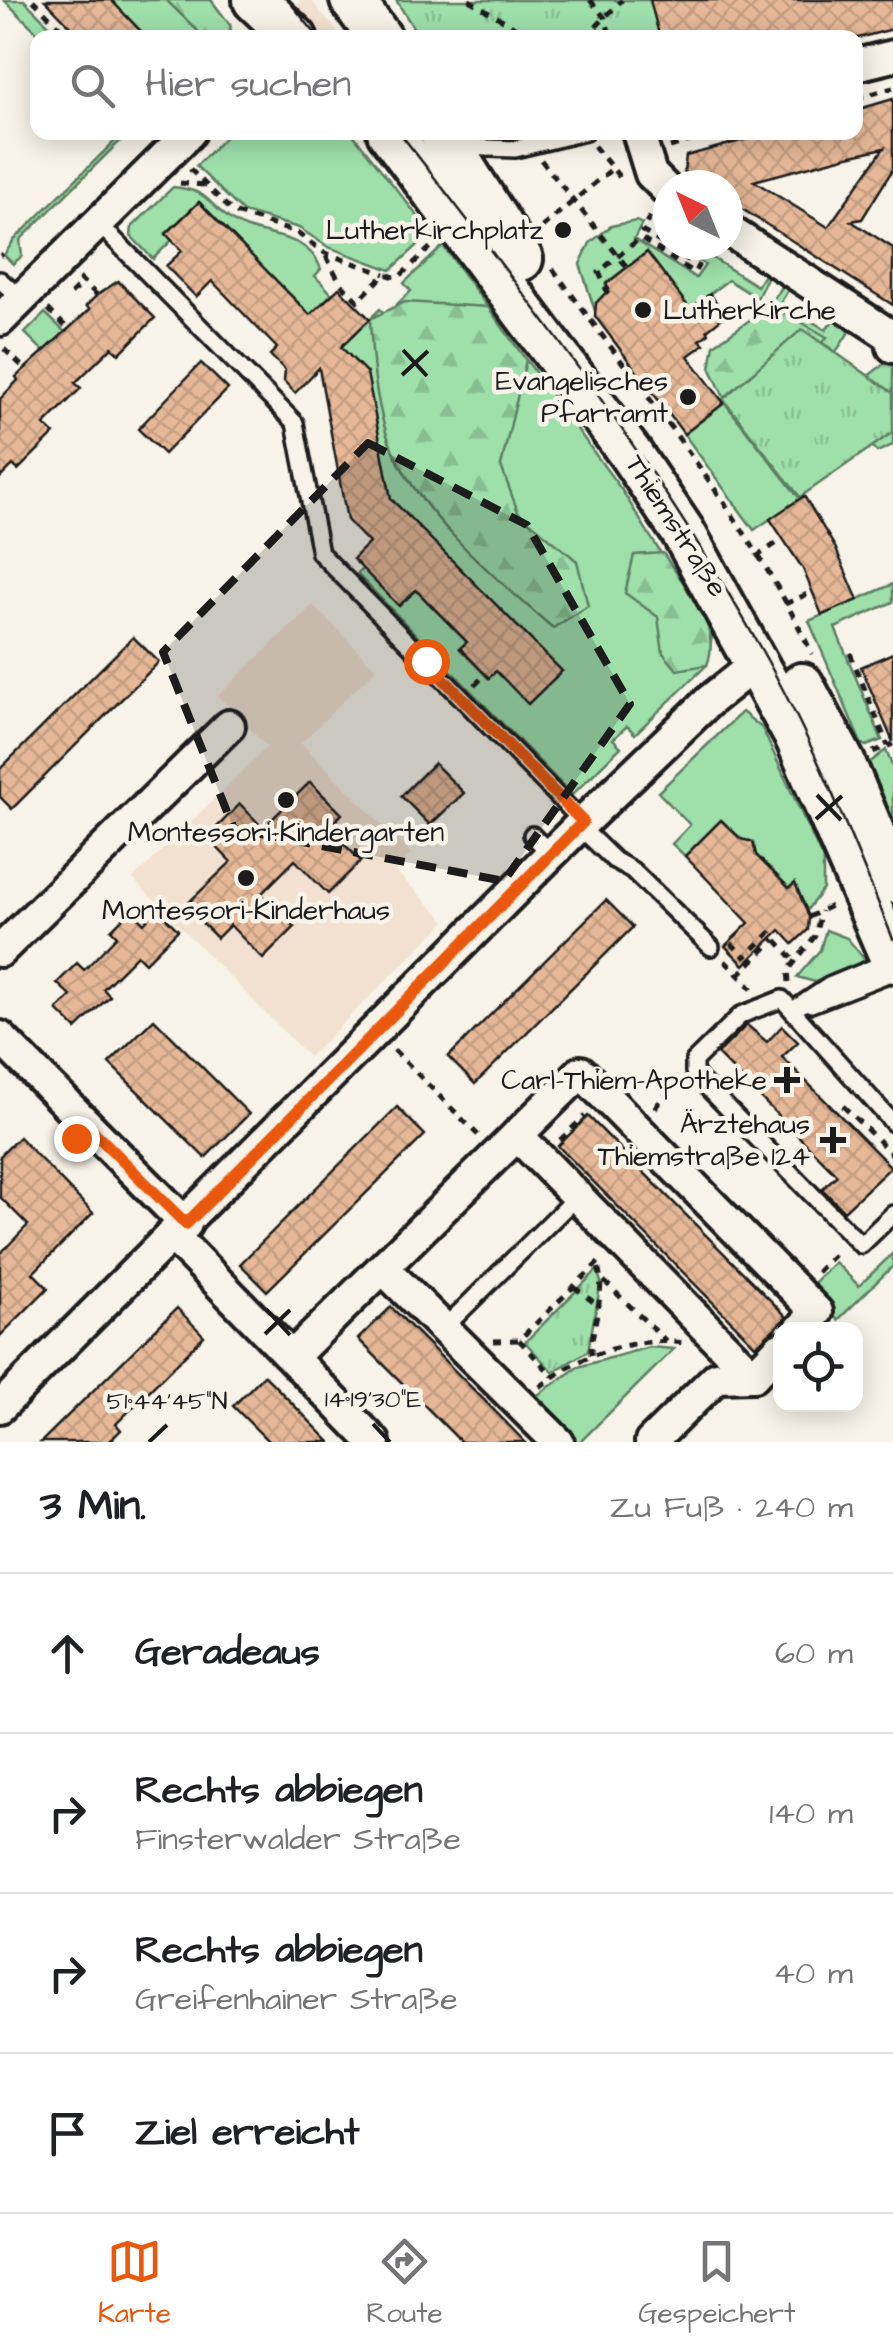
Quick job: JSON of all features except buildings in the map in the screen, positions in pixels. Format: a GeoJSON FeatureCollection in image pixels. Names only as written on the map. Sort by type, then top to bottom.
{"type":"FeatureCollection","features":[{"type":"Feature","properties":{"kind":"main road"},"geometry":{"type":"LineString","coordinates":[[255,0],[283,30]]}},
{"type":"Feature","properties":{"kind":"main road"},"geometry":{"type":"LineString","coordinates":[[352,0],[374,30]]}},
{"type":"Feature","properties":{"kind":"main road","name":"Thiemstraße"},"geometry":{"type":"LineString","coordinates":[[395,140],[629,452],[683,532],[758,661],[797,738],[893,960]]}},
{"type":"Feature","properties":{"kind":"main road","name":"Thiemstraße"},"geometry":{"type":"LineString","coordinates":[[445,140],[488,211],[702,514],[777,636],[843,762],[893,882]]}},
{"type":"Feature","properties":{"kind":"street"},"geometry":{"type":"LineString","coordinates":[[863,63],[893,56]]}},
{"type":"Feature","properties":{"kind":"street"},"geometry":{"type":"LineString","coordinates":[[14,311],[182,140]]}},
{"type":"Feature","properties":{"kind":"street"},"geometry":{"type":"LineString","coordinates":[[640,140],[653,193]]}},
{"type":"Feature","properties":{"kind":"street"},"geometry":{"type":"LineString","coordinates":[[743,240],[891,336],[893,347]]}},
{"type":"Feature","properties":{"kind":"street"},"geometry":{"type":"LineString","coordinates":[[4,1394],[180,1230],[542,844],[581,824],[708,701],[758,661]]}},
{"type":"Feature","properties":{"kind":"street"},"geometry":{"type":"LineString","coordinates":[[0,952],[230,726]]}},
{"type":"Feature","properties":{"kind":"street"},"geometry":{"type":"LineString","coordinates":[[0,1037],[82,1132],[180,1230],[292,1358],[374,1442]]}},
{"type":"Feature","properties":{"kind":"street"},"geometry":{"type":"LineString","coordinates":[[292,1358],[581,1072],[818,1312],[808,1322]]}},
{"type":"Feature","properties":{"kind":"street"},"geometry":{"type":"LineString","coordinates":[[517,1135],[752,1376]]}},
{"type":"Feature","properties":{"kind":"street"},"geometry":{"type":"LineString","coordinates":[[384,1268],[558,1442]]}},
{"type":"Feature","properties":{"kind":"street"},"geometry":{"type":"LineString","coordinates":[[651,1442],[717,1378],[752,1376],[773,1355]]}},
{"type":"Feature","properties":{"kind":"lane"},"geometry":{"type":"LineString","coordinates":[[449,140],[475,150],[516,149],[553,140]]}},
{"type":"Feature","properties":{"kind":"lane"},"geometry":{"type":"LineString","coordinates":[[98,223],[295,424],[320,552],[614,860],[632,870],[711,947]]}},
{"type":"Feature","properties":{"kind":"lane"},"geometry":{"type":"LineString","coordinates":[[793,1010],[829,986],[893,960]]}},
{"type":"Feature","properties":{"kind":"lane"},"geometry":{"type":"LineString","coordinates":[[793,1010],[842,1000],[893,972]]}},
{"type":"Feature","properties":{"kind":"lane"},"geometry":{"type":"LineString","coordinates":[[893,1123],[782,999],[764,1002],[740,1015],[694,1061],[694,1072],[702,1082],[861,1245],[893,1214]]}},
{"type":"Feature","properties":{"kind":"lane"},"geometry":{"type":"LineString","coordinates":[[452,1337],[576,1196]]}},
{"type":"Feature","properties":{"kind":"path"},"geometry":{"type":"LineString","coordinates":[[32,0],[62,30]]}},
{"type":"Feature","properties":{"kind":"path"},"geometry":{"type":"LineString","coordinates":[[469,0],[520,30]]}},
{"type":"Feature","properties":{"kind":"path"},"geometry":{"type":"LineString","coordinates":[[590,0],[608,30]]}},
{"type":"Feature","properties":{"kind":"path"},"geometry":{"type":"LineString","coordinates":[[593,30],[622,0]]}},
{"type":"Feature","properties":{"kind":"path"},"geometry":{"type":"LineString","coordinates":[[863,96],[893,88]]}},
{"type":"Feature","properties":{"kind":"path"},"geometry":{"type":"LineString","coordinates":[[673,144],[689,140]]}},
{"type":"Feature","properties":{"kind":"path"},"geometry":{"type":"LineString","coordinates":[[576,148],[593,146],[632,191]]}},
{"type":"Feature","properties":{"kind":"path"},"geometry":{"type":"LineString","coordinates":[[540,158],[627,267]]}},
{"type":"Feature","properties":{"kind":"path"},"geometry":{"type":"LineString","coordinates":[[188,166],[233,212],[297,233],[325,253],[398,278],[444,233]]}},
{"type":"Feature","properties":{"kind":"path"},"geometry":{"type":"LineString","coordinates":[[530,237],[612,168]]}},
{"type":"Feature","properties":{"kind":"path"},"geometry":{"type":"LineString","coordinates":[[172,182],[206,185]]}},
{"type":"Feature","properties":{"kind":"path"},"geometry":{"type":"LineString","coordinates":[[608,294],[599,272],[640,238],[694,272],[698,266],[642,231],[645,226]]}},
{"type":"Feature","properties":{"kind":"path"},"geometry":{"type":"LineString","coordinates":[[325,253],[341,284],[358,301],[385,274]]}},
{"type":"Feature","properties":{"kind":"path"},"geometry":{"type":"LineString","coordinates":[[552,269],[756,557],[815,661]]}},
{"type":"Feature","properties":{"kind":"path"},"geometry":{"type":"LineString","coordinates":[[71,294],[80,279],[96,295]]}},
{"type":"Feature","properties":{"kind":"path"},"geometry":{"type":"LineString","coordinates":[[25,369],[14,311],[69,330]]}},
{"type":"Feature","properties":{"kind":"path"},"geometry":{"type":"LineString","coordinates":[[633,380],[640,375]]}},
{"type":"Feature","properties":{"kind":"path"},"geometry":{"type":"LineString","coordinates":[[668,428],[675,422]]}},
{"type":"Feature","properties":{"kind":"path"},"geometry":{"type":"LineString","coordinates":[[756,557],[783,539]]}},
{"type":"Feature","properties":{"kind":"path"},"geometry":{"type":"LineString","coordinates":[[785,604],[812,592]]}},
{"type":"Feature","properties":{"kind":"path"},"geometry":{"type":"LineString","coordinates":[[850,653],[888,746]]}},
{"type":"Feature","properties":{"kind":"path"},"geometry":{"type":"LineString","coordinates":[[809,917],[849,898]]}},
{"type":"Feature","properties":{"kind":"path"},"geometry":{"type":"LineString","coordinates":[[793,1010],[788,971],[816,936],[821,911]]}},
{"type":"Feature","properties":{"kind":"path"},"geometry":{"type":"LineString","coordinates":[[730,942],[745,957],[770,933],[794,959]]}},
{"type":"Feature","properties":{"kind":"path"},"geometry":{"type":"LineString","coordinates":[[738,975],[776,939]]}},
{"type":"Feature","properties":{"kind":"path"},"geometry":{"type":"LineString","coordinates":[[711,947],[764,1002]]}},
{"type":"Feature","properties":{"kind":"path"},"geometry":{"type":"LineString","coordinates":[[392,1048],[479,1136]]}},
{"type":"Feature","properties":{"kind":"path"},"geometry":{"type":"LineString","coordinates":[[635,1128],[694,1061]]}},
{"type":"Feature","properties":{"kind":"path"},"geometry":{"type":"LineString","coordinates":[[541,1159],[604,1097]]}},
{"type":"Feature","properties":{"kind":"path"},"geometry":{"type":"LineString","coordinates":[[836,1112],[845,1105],[893,1155]]}},
{"type":"Feature","properties":{"kind":"path"},"geometry":{"type":"LineString","coordinates":[[798,1292],[853,1236]]}},
{"type":"Feature","properties":{"kind":"path"},"geometry":{"type":"LineString","coordinates":[[519,1340],[620,1241]]}},
{"type":"Feature","properties":{"kind":"path"},"geometry":{"type":"LineString","coordinates":[[597,1264],[604,1281],[666,1341]]}},
{"type":"Feature","properties":{"kind":"path"},"geometry":{"type":"LineString","coordinates":[[591,1355],[596,1304],[604,1281]]}},
{"type":"Feature","properties":{"kind":"path"},"geometry":{"type":"LineString","coordinates":[[574,1287],[596,1304]]}},
{"type":"Feature","properties":{"kind":"path"},"geometry":{"type":"LineString","coordinates":[[452,1337],[519,1340],[553,1376]]}},
{"type":"Feature","properties":{"kind":"path"},"geometry":{"type":"LineString","coordinates":[[520,1404],[553,1376],[591,1355],[666,1341],[726,1349]]}},
{"type":"Feature","properties":{"kind":"highlighted area"},"geometry":{"type":"Polygon","coordinates":[[[368,443],[527,525],[630,704],[504,881],[234,829],[163,652],[368,443]]]}},
{"type":"Feature","properties":{"kind":"shaded area"},"geometry":{"type":"Polygon","coordinates":[[[297,0],[311,0],[336,30],[308,30],[287,13],[300,2],[297,0]]]}},
{"type":"Feature","properties":{"kind":"shaded area","name":"Montessori-Kindergarten"},"geometry":{"type":"Polygon","coordinates":[[[313,605],[376,669],[301,743],[411,854],[395,871],[446,921],[309,1057],[133,879],[267,747],[218,696],[313,605]]]}},
{"type":"Feature","properties":{"kind":"green space"},"geometry":{"type":"Polygon","coordinates":[[[4,0],[24,0],[54,30],[35,30],[4,0]]]}},
{"type":"Feature","properties":{"kind":"green space"},"geometry":{"type":"Polygon","coordinates":[[[111,0],[211,0],[230,30],[140,30],[111,0]]]}},
{"type":"Feature","properties":{"kind":"green space"},"geometry":{"type":"Polygon","coordinates":[[[166,0],[211,0],[230,30],[197,30],[166,0]]]}},
{"type":"Feature","properties":{"kind":"green space"},"geometry":{"type":"Polygon","coordinates":[[[396,0],[781,0],[788,30],[415,30],[396,0]]]}},
{"type":"Feature","properties":{"kind":"green space"},"geometry":{"type":"Polygon","coordinates":[[[116,140],[126,140],[120,141],[20,240],[22,256],[13,264],[4,255],[14,240],[116,140]]]}},
{"type":"Feature","properties":{"kind":"green space"},"geometry":{"type":"Polygon","coordinates":[[[222,140],[358,140],[431,233],[391,270],[328,247],[299,228],[243,212],[196,166],[222,140]]]}},
{"type":"Feature","properties":{"kind":"green space"},"geometry":{"type":"Polygon","coordinates":[[[173,187],[202,195],[245,227],[305,248],[321,269],[315,276],[332,294],[310,315],[199,202],[166,233],[172,240],[153,259],[131,236],[132,227],[173,187]]]}},
{"type":"Feature","properties":{"kind":"green space"},"geometry":{"type":"Polygon","coordinates":[[[636,221],[642,224],[634,239],[653,251],[653,260],[647,252],[606,283],[611,291],[597,303],[595,311],[580,264],[590,243],[611,226],[636,221]]]}},
{"type":"Feature","properties":{"kind":"green space"},"geometry":{"type":"Polygon","coordinates":[[[443,246],[623,492],[712,636],[707,665],[635,734],[627,726],[613,739],[621,747],[572,795],[357,574],[379,552],[467,642],[460,649],[488,678],[496,671],[561,671],[391,499],[367,374],[341,347],[380,309],[386,315],[411,291],[404,283],[443,246]]]}},
{"type":"Feature","properties":{"kind":"green space"},"geometry":{"type":"Polygon","coordinates":[[[653,260],[667,260],[696,278],[705,265],[697,260],[716,260],[757,286],[767,270],[770,272],[757,298],[728,280],[690,309],[653,260]]]}},
{"type":"Feature","properties":{"kind":"green space"},"geometry":{"type":"Polygon","coordinates":[[[786,282],[791,285],[781,302],[826,330],[837,315],[849,332],[836,352],[768,306],[786,282]]]}},
{"type":"Feature","properties":{"kind":"green space"},"geometry":{"type":"Polygon","coordinates":[[[405,302],[488,307],[526,360],[501,466],[518,512],[577,561],[588,606],[553,628],[457,540],[398,462],[380,407],[370,319],[405,302]]]}},
{"type":"Feature","properties":{"kind":"green space"},"geometry":{"type":"Polygon","coordinates":[[[771,305],[827,337],[762,414],[730,410],[710,367],[714,345],[771,305]]]}},
{"type":"Feature","properties":{"kind":"green space"},"geometry":{"type":"Polygon","coordinates":[[[45,313],[66,333],[46,354],[25,333],[45,313]]]}},
{"type":"Feature","properties":{"kind":"green space"},"geometry":{"type":"Polygon","coordinates":[[[802,329],[893,393],[893,432],[800,497],[723,399],[802,329]]]}},
{"type":"Feature","properties":{"kind":"green space"},"geometry":{"type":"Polygon","coordinates":[[[893,357],[893,445],[877,452],[849,420],[850,390],[893,357]]]}},
{"type":"Feature","properties":{"kind":"green space"},"geometry":{"type":"Polygon","coordinates":[[[725,403],[800,499],[754,530],[684,434],[725,403]]]}},
{"type":"Feature","properties":{"kind":"green space"},"geometry":{"type":"Polygon","coordinates":[[[663,553],[705,620],[711,650],[707,665],[677,670],[663,653],[658,617],[625,593],[634,555],[663,553]]]}},
{"type":"Feature","properties":{"kind":"green space"},"geometry":{"type":"Polygon","coordinates":[[[893,584],[893,602],[835,628],[882,740],[866,746],[861,743],[809,621],[893,584]]]}},
{"type":"Feature","properties":{"kind":"green space"},"geometry":{"type":"Polygon","coordinates":[[[742,712],[762,728],[823,860],[823,889],[807,910],[794,885],[789,888],[756,855],[753,843],[741,839],[721,820],[685,856],[672,844],[690,825],[658,792],[742,712]]]}},
{"type":"Feature","properties":{"kind":"green space"},"geometry":{"type":"Polygon","coordinates":[[[886,750],[893,768],[893,821],[869,763],[886,750]]]}},
{"type":"Feature","properties":{"kind":"green space"},"geometry":{"type":"Polygon","coordinates":[[[826,930],[847,938],[866,961],[815,982],[797,977],[820,950],[826,930]]]}},
{"type":"Feature","properties":{"kind":"green space"},"geometry":{"type":"Polygon","coordinates":[[[893,1253],[893,1266],[838,1320],[808,1289],[835,1262],[859,1286],[893,1253]]]}},
{"type":"Feature","properties":{"kind":"green space"},"geometry":{"type":"Polygon","coordinates":[[[597,1270],[601,1282],[588,1351],[553,1372],[525,1342],[597,1270]]]}},
{"type":"Feature","properties":{"kind":"green space"},"geometry":{"type":"Polygon","coordinates":[[[649,1347],[674,1349],[580,1442],[574,1442],[532,1399],[578,1367],[649,1347]]]}},
{"type":"Feature","properties":{"kind":"tram line"},"geometry":{"type":"LineString","coordinates":[[288,0],[312,30]]}},
{"type":"Feature","properties":{"kind":"tram line"},"geometry":{"type":"LineString","coordinates":[[405,140],[590,384],[721,581],[798,719],[893,939]]}},
{"type":"Feature","properties":{"kind":"place","name":"Lutherkirchplatz"},"geometry":{"type":"Point","coordinates":[563,230]}},
{"type":"Feature","properties":{"kind":"place","name":"Lutherkirche"},"geometry":{"type":"Point","coordinates":[643,310]}},
{"type":"Feature","properties":{"kind":"place","name":"Evangelisches Pfarramt"},"geometry":{"type":"Point","coordinates":[688,397]}},
{"type":"Feature","properties":{"kind":"place","name":"Montessori-Kindergarten"},"geometry":{"type":"Point","coordinates":[286,800]}},
{"type":"Feature","properties":{"kind":"place","name":"Montessori-Kinderhaus"},"geometry":{"type":"Point","coordinates":[246,878]}},
{"type":"Feature","properties":{"kind":"place","name":"Carl-Thiem-Apotheke"},"geometry":{"type":"Point","coordinates":[787,1080]}},
{"type":"Feature","properties":{"kind":"place","name":"Ärztehaus Thiemstraße 124"},"geometry":{"type":"Point","coordinates":[833,1140]}},
{"type":"Feature","properties":{"kind":"route"},"geometry":{"type":"LineString","coordinates":[[76,1138],[88,1126],[186,1224],[583,822],[426,661]]}}]}
